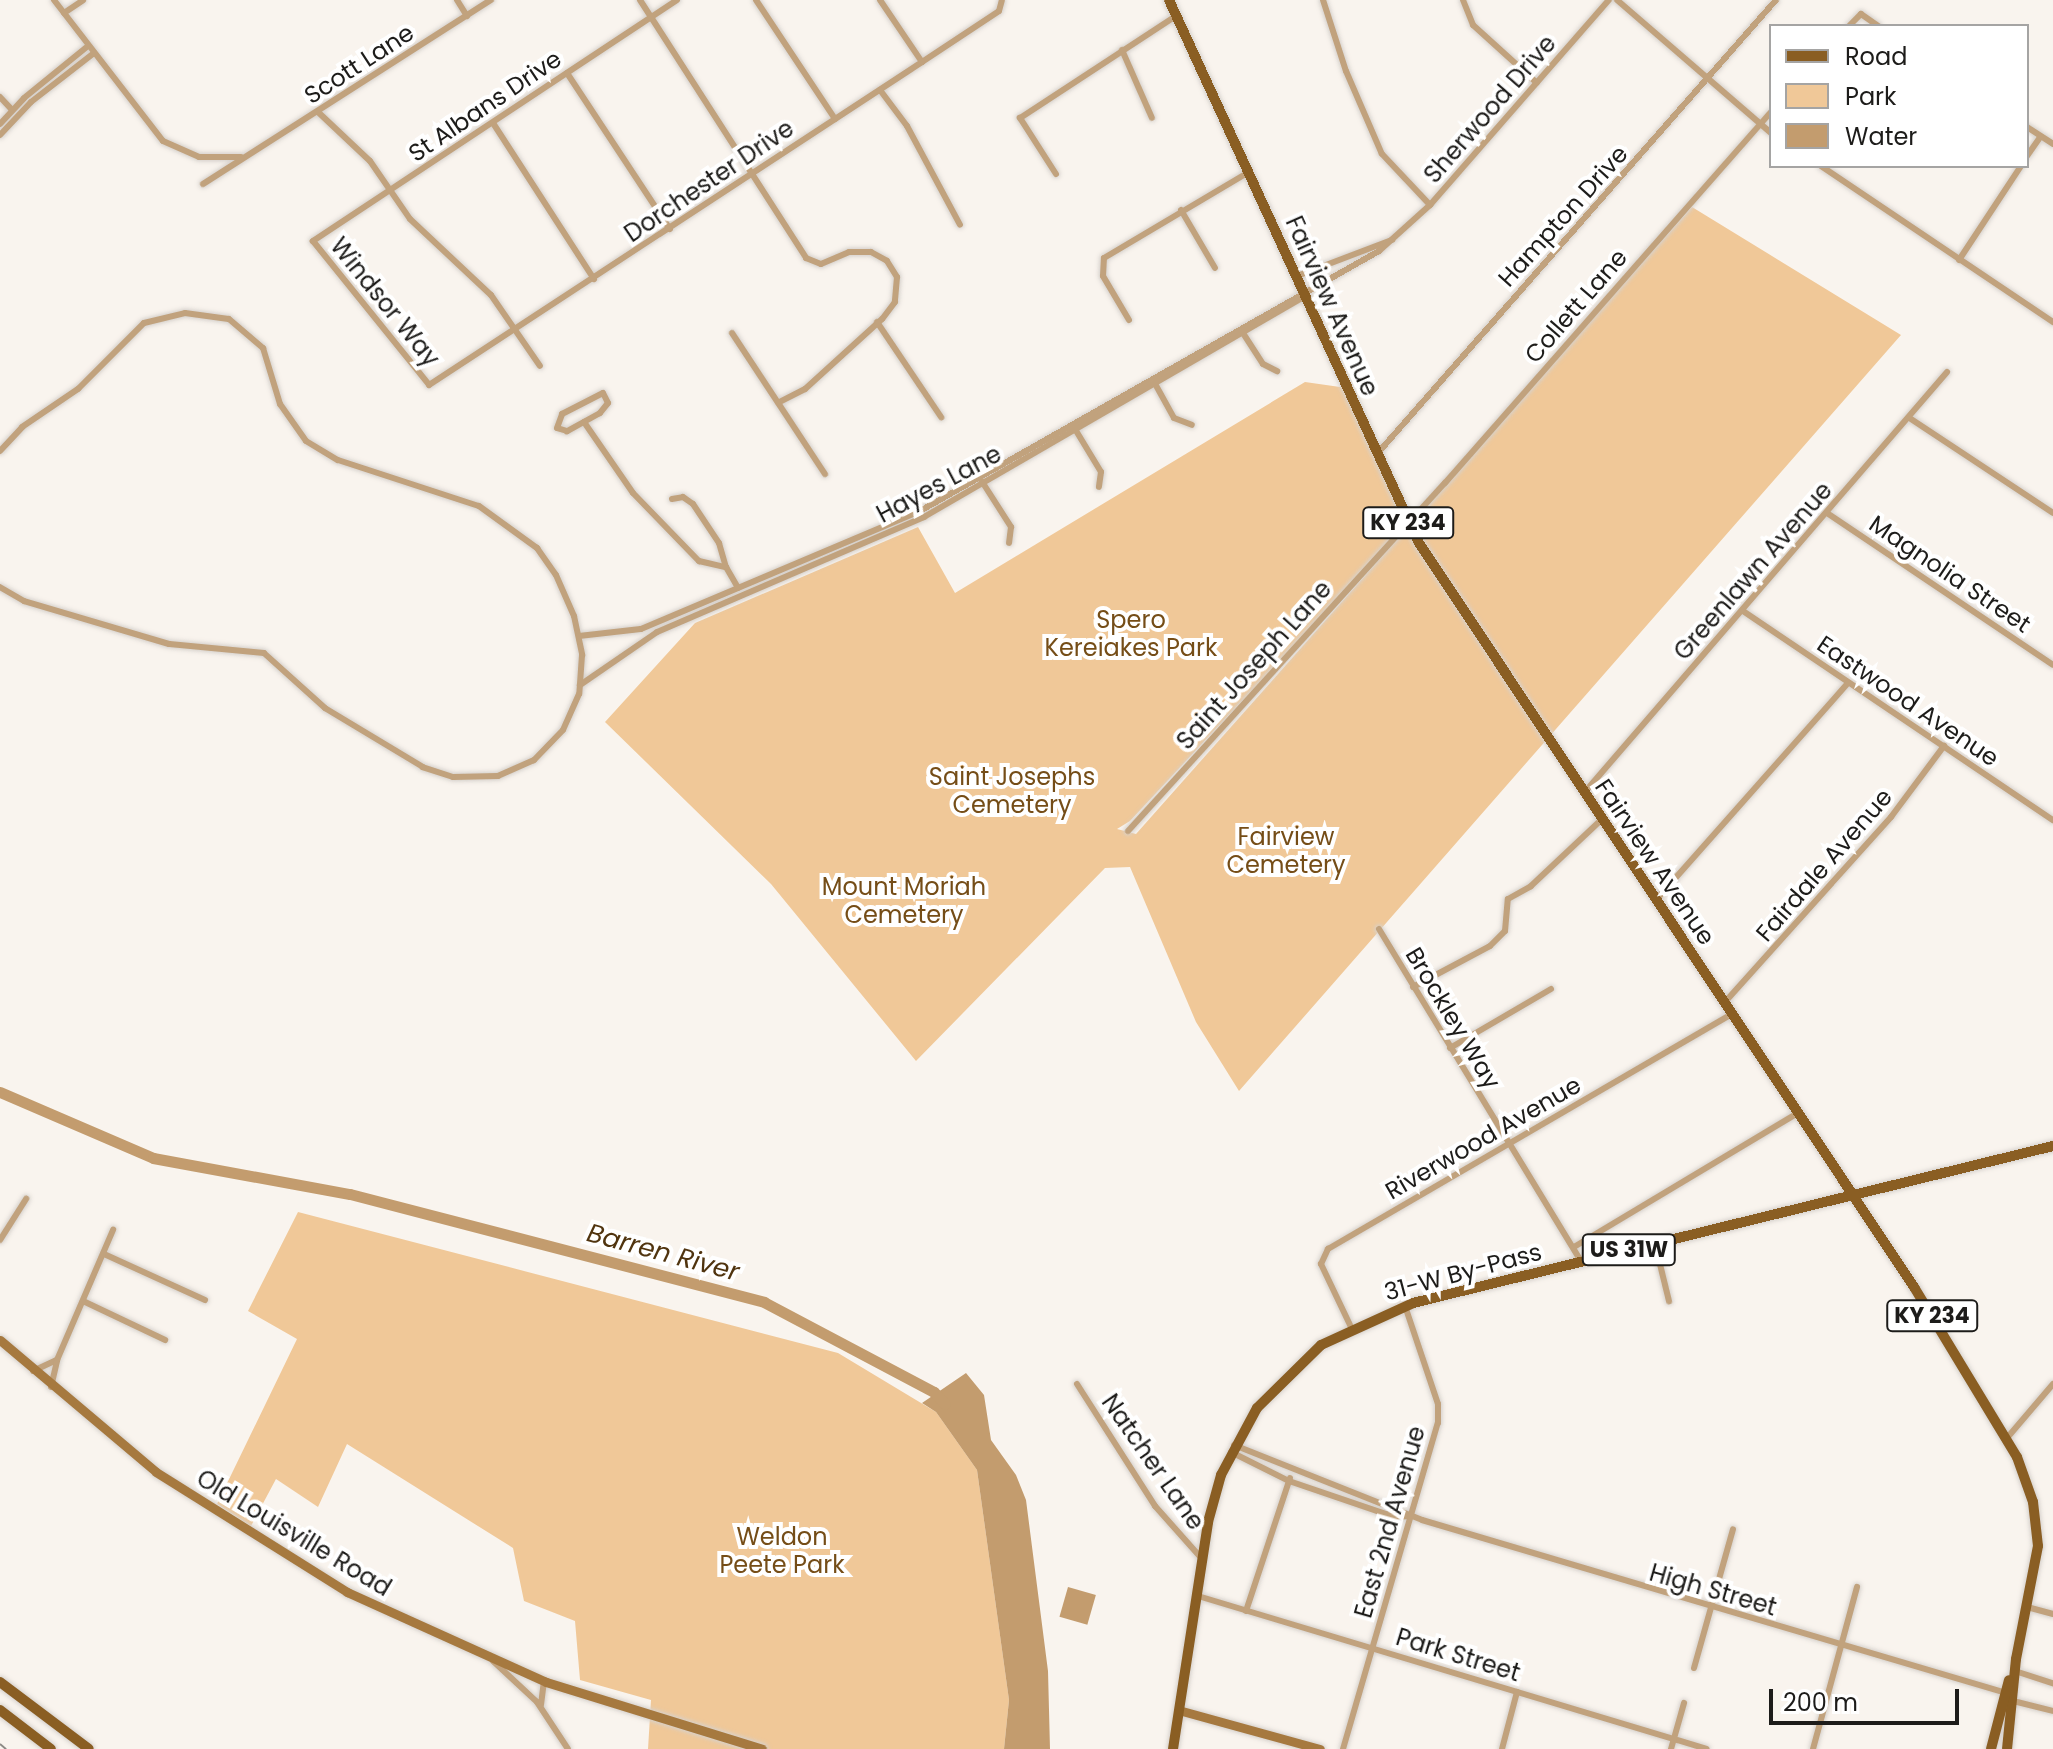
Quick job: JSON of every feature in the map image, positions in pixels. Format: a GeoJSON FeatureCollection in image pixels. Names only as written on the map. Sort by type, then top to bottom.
{"type":"FeatureCollection","features":[{"type":"Feature","properties":{"kind":"main road","name":"Fairview Avenue"},"geometry":{"type":"LineString","coordinates":[[1169,0],[1408,523],[1853,1197],[2007,1438],[2027,1483],[2037,1532],[2027,1607],[2009,1697],[2007,1749]]}},
{"type":"Feature","properties":{"kind":"main road","name":"31-W By-Pass"},"geometry":{"type":"LineString","coordinates":[[1173,1749],[1182,1711],[1202,1559],[1214,1497],[1232,1449],[1285,1376],[1351,1327],[1405,1306],[2053,1146]]}},
{"type":"Feature","properties":{"kind":"main road","name":"KY 234"},"geometry":{"type":"LineString","coordinates":[[1991,1749],[2009,1697],[2016,1659]]}},
{"type":"Feature","properties":{"kind":"main road"},"geometry":{"type":"LineString","coordinates":[[0,1682],[89,1749]]}},
{"type":"Feature","properties":{"kind":"main road"},"geometry":{"type":"LineString","coordinates":[[0,1710],[51,1749]]}},
{"type":"Feature","properties":{"kind":"street","name":"Scott Lane"},"geometry":{"type":"LineString","coordinates":[[54,0],[169,146],[208,158],[244,156]]}},
{"type":"Feature","properties":{"kind":"street"},"geometry":{"type":"LineString","coordinates":[[64,13],[83,0]]}},
{"type":"Feature","properties":{"kind":"street"},"geometry":{"type":"LineString","coordinates":[[457,0],[467,16]]}},
{"type":"Feature","properties":{"kind":"street","name":"Scott Lane"},"geometry":{"type":"LineString","coordinates":[[203,184],[491,0]]}},
{"type":"Feature","properties":{"kind":"street"},"geometry":{"type":"LineString","coordinates":[[640,0],[810,261],[825,263],[861,251],[887,261],[898,292],[877,322],[805,389],[778,403]]}},
{"type":"Feature","properties":{"kind":"street","name":"St Albans Drive"},"geometry":{"type":"LineString","coordinates":[[313,241],[677,0]]}},
{"type":"Feature","properties":{"kind":"street"},"geometry":{"type":"LineString","coordinates":[[756,0],[835,119]]}},
{"type":"Feature","properties":{"kind":"street"},"geometry":{"type":"LineString","coordinates":[[880,0],[922,62]]}},
{"type":"Feature","properties":{"kind":"street"},"geometry":{"type":"LineString","coordinates":[[1323,0],[1346,71],[1382,154],[1430,205]]}},
{"type":"Feature","properties":{"kind":"street"},"geometry":{"type":"LineString","coordinates":[[1463,0],[1473,25],[1537,83]]}},
{"type":"Feature","properties":{"kind":"street","name":"Sherwood Drive"},"geometry":{"type":"LineString","coordinates":[[1305,293],[1395,239],[1430,205],[1609,0]]}},
{"type":"Feature","properties":{"kind":"street"},"geometry":{"type":"LineString","coordinates":[[1617,0],[1769,132]]}},
{"type":"Feature","properties":{"kind":"street","name":"Hampton Drive"},"geometry":{"type":"LineString","coordinates":[[1376,455],[1776,0]]}},
{"type":"Feature","properties":{"kind":"street","name":"Dorchester Drive"},"geometry":{"type":"LineString","coordinates":[[429,385],[516,331],[999,11],[1002,1]]}},
{"type":"Feature","properties":{"kind":"street"},"geometry":{"type":"LineString","coordinates":[[1851,24],[1861,14],[1875,24]]}},
{"type":"Feature","properties":{"kind":"street"},"geometry":{"type":"LineString","coordinates":[[1056,174],[1020,118],[1176,16]]}},
{"type":"Feature","properties":{"kind":"street"},"geometry":{"type":"LineString","coordinates":[[0,124],[12,110],[88,46]]}},
{"type":"Feature","properties":{"kind":"street"},"geometry":{"type":"LineString","coordinates":[[1122,50],[1152,118]]}},
{"type":"Feature","properties":{"kind":"street"},"geometry":{"type":"LineString","coordinates":[[0,135],[31,102],[94,53]]}},
{"type":"Feature","properties":{"kind":"street"},"geometry":{"type":"LineString","coordinates":[[567,73],[670,229]]}},
{"type":"Feature","properties":{"kind":"street"},"geometry":{"type":"LineString","coordinates":[[880,90],[907,126],[960,225]]}},
{"type":"Feature","properties":{"kind":"street"},"geometry":{"type":"LineString","coordinates":[[0,97],[12,110]]}},
{"type":"Feature","properties":{"kind":"street"},"geometry":{"type":"LineString","coordinates":[[318,112],[370,161],[410,219],[491,295],[540,366]]}},
{"type":"Feature","properties":{"kind":"street","name":"Collett Lane"},"geometry":{"type":"LineString","coordinates":[[1408,523],[1769,114]]}},
{"type":"Feature","properties":{"kind":"street"},"geometry":{"type":"LineString","coordinates":[[493,123],[594,279]]}},
{"type":"Feature","properties":{"kind":"street"},"geometry":{"type":"LineString","coordinates":[[2029,128],[2053,144]]}},
{"type":"Feature","properties":{"kind":"street"},"geometry":{"type":"LineString","coordinates":[[2029,153],[2041,136]]}},
{"type":"Feature","properties":{"kind":"street"},"geometry":{"type":"LineString","coordinates":[[1824,168],[2053,322]]}},
{"type":"Feature","properties":{"kind":"street"},"geometry":{"type":"LineString","coordinates":[[1959,260],[2020,168]]}},
{"type":"Feature","properties":{"kind":"street"},"geometry":{"type":"LineString","coordinates":[[1129,320],[1103,276],[1104,258],[1249,172]]}},
{"type":"Feature","properties":{"kind":"street"},"geometry":{"type":"LineString","coordinates":[[1181,210],[1215,268]]}},
{"type":"Feature","properties":{"kind":"street","name":"Sherwood Drive"},"geometry":{"type":"LineString","coordinates":[[1297,276],[1395,239]]}},
{"type":"Feature","properties":{"kind":"street","name":"Windsor Way"},"geometry":{"type":"LineString","coordinates":[[313,241],[429,385]]}},
{"type":"Feature","properties":{"kind":"street","name":"Hayes Lane"},"geometry":{"type":"LineString","coordinates":[[580,685],[657,632],[917,521],[981,480],[1305,293]]}},
{"type":"Feature","properties":{"kind":"street"},"geometry":{"type":"LineString","coordinates":[[0,451],[22,427],[78,389],[144,323],[185,313],[229,319],[263,348],[284,414],[306,441],[338,460],[466,500],[508,523],[556,575],[579,636],[580,685],[563,730],[534,760],[498,776],[453,777],[423,767],[325,708],[264,653],[169,644],[24,601],[0,587]]}},
{"type":"Feature","properties":{"kind":"street"},"geometry":{"type":"LineString","coordinates":[[877,322],[941,417]]}},
{"type":"Feature","properties":{"kind":"street"},"geometry":{"type":"LineString","coordinates":[[1241,330],[1263,364],[1277,371]]}},
{"type":"Feature","properties":{"kind":"street"},"geometry":{"type":"LineString","coordinates":[[732,333],[825,474]]}},
{"type":"Feature","properties":{"kind":"street","name":"Greenlawn Avenue"},"geometry":{"type":"LineString","coordinates":[[1584,793],[1911,419],[1947,372]]}},
{"type":"Feature","properties":{"kind":"street"},"geometry":{"type":"LineString","coordinates":[[1152,380],[1174,418],[1192,425]]}},
{"type":"Feature","properties":{"kind":"street"},"geometry":{"type":"LineString","coordinates":[[605,394],[606,408],[584,422],[565,431],[556,424],[581,401],[605,394]]}},
{"type":"Feature","properties":{"kind":"street"},"geometry":{"type":"LineString","coordinates":[[1911,419],[2053,513]]}},
{"type":"Feature","properties":{"kind":"street"},"geometry":{"type":"LineString","coordinates":[[584,422],[628,488],[697,559],[726,567]]}},
{"type":"Feature","properties":{"kind":"street"},"geometry":{"type":"LineString","coordinates":[[1073,426],[1101,472],[1099,487]]}},
{"type":"Feature","properties":{"kind":"street"},"geometry":{"type":"LineString","coordinates":[[981,480],[1011,527],[1009,543]]}},
{"type":"Feature","properties":{"kind":"street","name":"Hayes Lane"},"geometry":{"type":"LineString","coordinates":[[579,636],[641,629],[916,512],[981,480]]}},
{"type":"Feature","properties":{"kind":"street"},"geometry":{"type":"LineString","coordinates":[[672,499],[683,497],[693,504],[719,543],[726,567],[742,595]]}},
{"type":"Feature","properties":{"kind":"street","name":"Magnolia Street"},"geometry":{"type":"LineString","coordinates":[[1827,513],[2053,665]]}},
{"type":"Feature","properties":{"kind":"street","name":"Saint Joseph Lane"},"geometry":{"type":"LineString","coordinates":[[1128,831],[1408,523]]}},
{"type":"Feature","properties":{"kind":"street","name":"Eastwood Avenue"},"geometry":{"type":"LineString","coordinates":[[1743,611],[2053,820]]}},
{"type":"Feature","properties":{"kind":"street"},"geometry":{"type":"LineString","coordinates":[[1656,900],[1848,683]]}},
{"type":"Feature","properties":{"kind":"street","name":"Fairdale Avenue"},"geometry":{"type":"LineString","coordinates":[[1725,1002],[1891,817],[1944,746]]}},
{"type":"Feature","properties":{"kind":"street"},"geometry":{"type":"LineString","coordinates":[[1413,987],[1490,946],[1505,931],[1508,899],[1531,886],[1602,819]]}},
{"type":"Feature","properties":{"kind":"street","name":"Brockley Way"},"geometry":{"type":"LineString","coordinates":[[1379,929],[1581,1261]]}},
{"type":"Feature","properties":{"kind":"street"},"geometry":{"type":"LineString","coordinates":[[1450,1048],[1551,989]]}},
{"type":"Feature","properties":{"kind":"street","name":"Riverwood Avenue"},"geometry":{"type":"LineString","coordinates":[[1351,1327],[1321,1264],[1324,1252],[1732,1014]]}},
{"type":"Feature","properties":{"kind":"street"},"geometry":{"type":"LineString","coordinates":[[1574,1247],[1798,1113]]}},
{"type":"Feature","properties":{"kind":"street"},"geometry":{"type":"LineString","coordinates":[[0,1240],[26,1199]]}},
{"type":"Feature","properties":{"kind":"street"},"geometry":{"type":"LineString","coordinates":[[51,1387],[57,1360],[113,1230]]}},
{"type":"Feature","properties":{"kind":"street"},"geometry":{"type":"LineString","coordinates":[[1655,1244],[1669,1301]]}},
{"type":"Feature","properties":{"kind":"street"},"geometry":{"type":"LineString","coordinates":[[104,1254],[205,1300]]}},
{"type":"Feature","properties":{"kind":"street"},"geometry":{"type":"LineString","coordinates":[[83,1301],[165,1340]]}},
{"type":"Feature","properties":{"kind":"street","name":"East 2nd Avenue"},"geometry":{"type":"LineString","coordinates":[[1343,1749],[1412,1516],[1439,1411],[1405,1306]]}},
{"type":"Feature","properties":{"kind":"street","name":"Old Louisville Road"},"geometry":{"type":"LineString","coordinates":[[0,1340],[51,1387],[154,1470],[264,1544],[355,1596],[489,1658],[544,1713],[568,1749]]}},
{"type":"Feature","properties":{"kind":"street"},"geometry":{"type":"LineString","coordinates":[[33,1371],[57,1360]]}},
{"type":"Feature","properties":{"kind":"street","name":"Natcher Lane"},"geometry":{"type":"LineString","coordinates":[[1077,1384],[1155,1506],[1202,1559]]}},
{"type":"Feature","properties":{"kind":"street"},"geometry":{"type":"LineString","coordinates":[[2007,1438],[2053,1384]]}},
{"type":"Feature","properties":{"kind":"street"},"geometry":{"type":"LineString","coordinates":[[1232,1449],[1412,1516]]}},
{"type":"Feature","properties":{"kind":"street"},"geometry":{"type":"LineString","coordinates":[[1232,1449],[1289,1481],[1395,1517],[1412,1516]]}},
{"type":"Feature","properties":{"kind":"street"},"geometry":{"type":"LineString","coordinates":[[1246,1611],[1292,1472]]}},
{"type":"Feature","properties":{"kind":"street","name":"High Street"},"geometry":{"type":"LineString","coordinates":[[1412,1516],[2053,1711]]}},
{"type":"Feature","properties":{"kind":"street"},"geometry":{"type":"LineString","coordinates":[[1694,1668],[1733,1529]]}},
{"type":"Feature","properties":{"kind":"street"},"geometry":{"type":"LineString","coordinates":[[1813,1749],[1857,1587]]}},
{"type":"Feature","properties":{"kind":"street","name":"Park Street"},"geometry":{"type":"LineString","coordinates":[[1198,1596],[1707,1749]]}},
{"type":"Feature","properties":{"kind":"street"},"geometry":{"type":"LineString","coordinates":[[2027,1607],[2053,1614]]}},
{"type":"Feature","properties":{"kind":"street"},"geometry":{"type":"LineString","coordinates":[[489,1658],[544,1681],[762,1749]]}},
{"type":"Feature","properties":{"kind":"street"},"geometry":{"type":"LineString","coordinates":[[2015,1671],[2053,1683]]}},
{"type":"Feature","properties":{"kind":"street"},"geometry":{"type":"LineString","coordinates":[[544,1681],[544,1713]]}},
{"type":"Feature","properties":{"kind":"street"},"geometry":{"type":"LineString","coordinates":[[1502,1749],[1517,1692]]}},
{"type":"Feature","properties":{"kind":"street"},"geometry":{"type":"LineString","coordinates":[[1671,1749],[1684,1703]]}},
{"type":"Feature","properties":{"kind":"street"},"geometry":{"type":"LineString","coordinates":[[1182,1711],[1320,1749]]}},
{"type":"Feature","properties":{"kind":"green space"},"geometry":{"type":"Polygon","coordinates":[[[1692,207],[1901,335],[1239,1091],[1196,1022],[1130,867],[1105,868],[916,1061],[771,884],[605,722],[695,623],[918,527],[955,593],[1305,382],[1347,388],[1408,523],[1130,821],[1117,829],[1136,834],[1692,207]]]}},
{"type":"Feature","properties":{"kind":"green space","name":"Weldon Peete Park"},"geometry":{"type":"Polygon","coordinates":[[[298,1212],[838,1353],[936,1412],[977,1470],[1009,1700],[1004,1749],[648,1749],[651,1700],[580,1680],[575,1621],[524,1601],[513,1548],[347,1444],[318,1507],[276,1479],[251,1526],[217,1504],[297,1339],[248,1311],[298,1212]]]}},
{"type":"Feature","properties":{"kind":"water"},"geometry":{"type":"Polygon","coordinates":[[[966,1373],[984,1395],[991,1440],[1016,1475],[1026,1500],[1048,1671],[1050,1749],[1004,1749],[1009,1700],[977,1470],[936,1412],[922,1403],[966,1373]]]}},
{"type":"Feature","properties":{"kind":"water"},"geometry":{"type":"Polygon","coordinates":[[[1068,1587],[1096,1595],[1087,1625],[1059,1617],[1068,1587]]]}},
{"type":"Feature","properties":{"kind":"waterway","name":"Barren River"},"geometry":{"type":"LineString","coordinates":[[0,1092],[153,1158],[350,1194],[764,1302],[934,1392],[945,1404]]}},
{"type":"Feature","properties":{"kind":"railway"},"geometry":{"type":"LineString","coordinates":[[0,1744],[6,1749]]}},
{"type":"Feature","properties":{"kind":"park label","name":"Spero Kereiakes Park"},"geometry":{"type":"Point","coordinates":[1131,634]}},
{"type":"Feature","properties":{"kind":"park label","name":"Saint Josephs Cemetery"},"geometry":{"type":"Point","coordinates":[1012,791]}},
{"type":"Feature","properties":{"kind":"park label","name":"Fairview Cemetery"},"geometry":{"type":"Point","coordinates":[1286,851]}},
{"type":"Feature","properties":{"kind":"park label","name":"Mount Moriah Cemetery"},"geometry":{"type":"Point","coordinates":[904,901]}}]}
